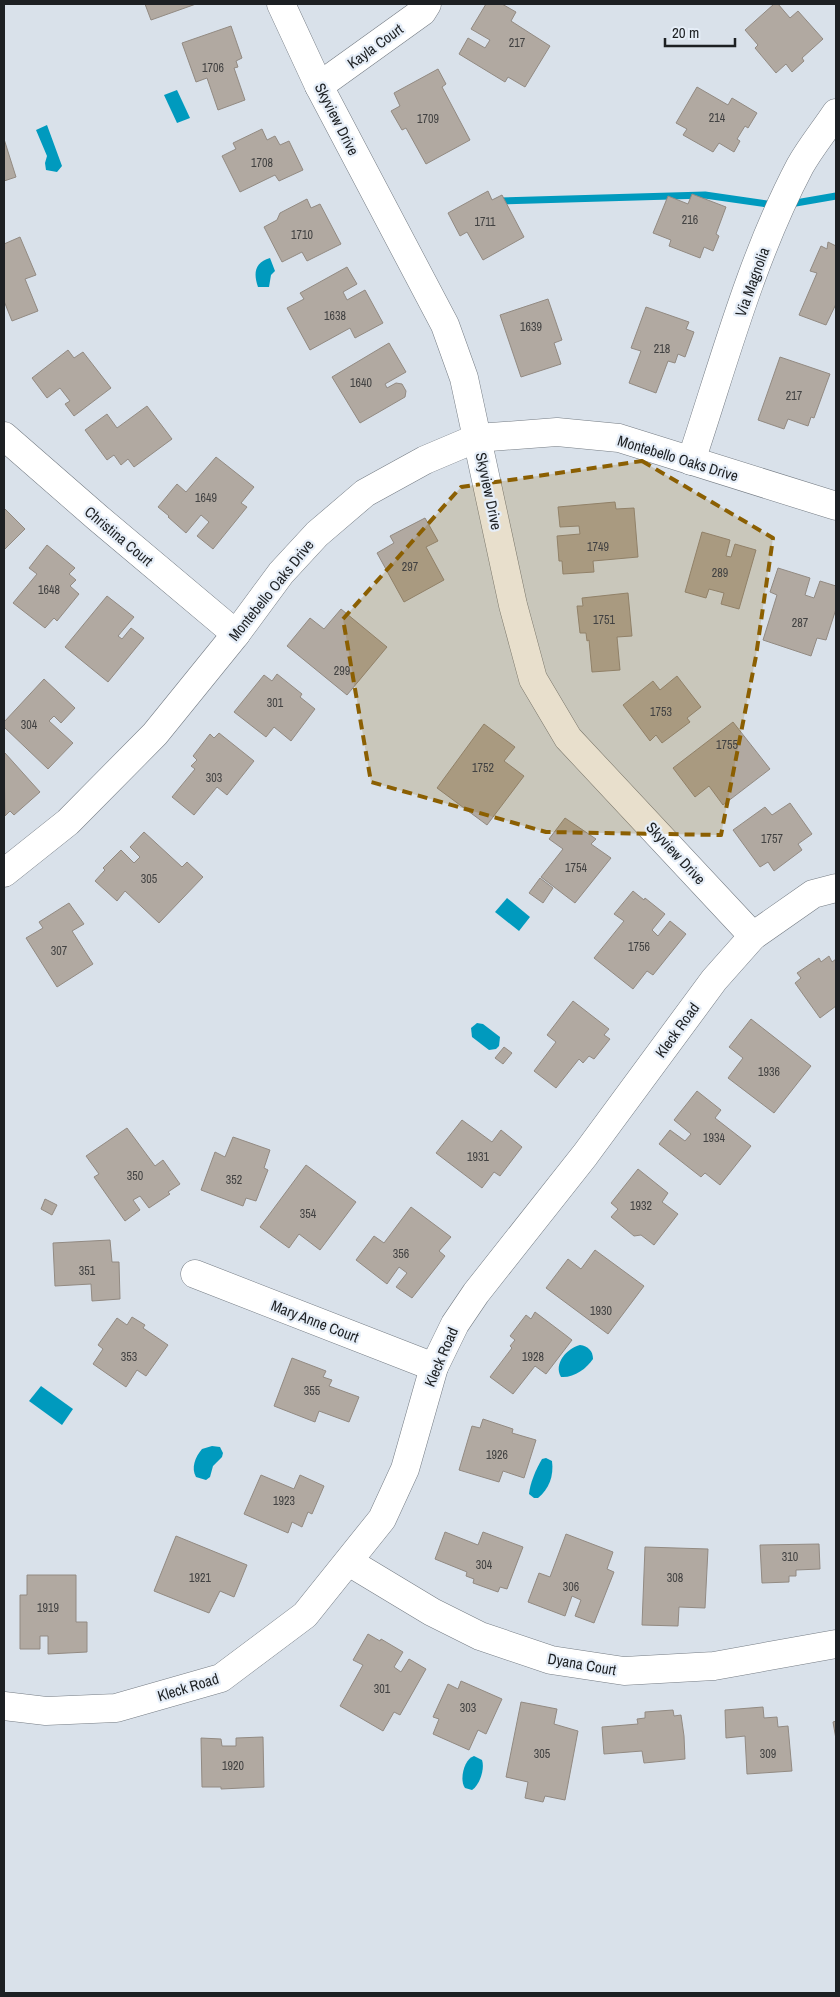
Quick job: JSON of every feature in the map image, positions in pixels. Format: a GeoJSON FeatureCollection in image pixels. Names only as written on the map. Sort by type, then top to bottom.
{"type":"FeatureCollection","features":[{"type":"Feature","properties":{"kind":"street","name":"Skyview Drive"},"geometry":{"type":"LineString","coordinates":[[281,4],[319,86],[445,326],[464,378],[513,605],[533,679],[568,738],[753,936]]}},
{"type":"Feature","properties":{"kind":"street","name":"Kayla Court"},"geometry":{"type":"LineString","coordinates":[[319,86],[422,12],[427,4]]}},
{"type":"Feature","properties":{"kind":"street","name":"Via Magnolia"},"geometry":{"type":"LineString","coordinates":[[691,461],[745,297],[772,228],[800,165],[836,113]]}},
{"type":"Feature","properties":{"kind":"street","name":"Montebello Oaks Drive"},"geometry":{"type":"LineString","coordinates":[[4,872],[68,822],[155,734],[236,634],[281,573],[317,534],[365,493],[425,460],[477,438],[556,432],[618,438],[836,506]]}},
{"type":"Feature","properties":{"kind":"street","name":"Christina Court"},"geometry":{"type":"LineString","coordinates":[[4,436],[236,634]]}},
{"type":"Feature","properties":{"kind":"street","name":"Kleck Road"},"geometry":{"type":"LineString","coordinates":[[4,1706],[46,1711],[116,1708],[221,1678],[305,1615],[382,1519],[405,1469],[434,1368],[454,1324],[476,1293],[585,1156],[714,980],[753,936],[813,894],[836,888]]}},
{"type":"Feature","properties":{"kind":"street","name":"Mary Anne Court"},"geometry":{"type":"LineString","coordinates":[[195,1274],[434,1368]]}},
{"type":"Feature","properties":{"kind":"street","name":"Dyana Court"},"geometry":{"type":"LineString","coordinates":[[349,1562],[432,1612],[480,1636],[552,1660],[624,1671],[714,1666],[836,1644]]}},
{"type":"Feature","properties":{"kind":"highlighted area"},"geometry":{"type":"Polygon","coordinates":[[[642,461],[773,538],[756,656],[721,835],[546,832],[371,782],[343,619],[461,487],[642,461]]]}},
{"type":"Feature","properties":{"kind":"water"},"geometry":{"type":"Polygon","coordinates":[[[177,90],[190,118],[177,123],[164,95],[177,90]]]}},
{"type":"Feature","properties":{"kind":"water"},"geometry":{"type":"Polygon","coordinates":[[[47,125],[62,166],[57,172],[46,170],[47,156],[36,130],[47,125]]]}},
{"type":"Feature","properties":{"kind":"water"},"geometry":{"type":"Polygon","coordinates":[[[270,258],[275,271],[271,275],[269,287],[258,287],[256,269],[261,262],[270,258]]]}},
{"type":"Feature","properties":{"kind":"water"},"geometry":{"type":"Polygon","coordinates":[[[507,898],[530,917],[519,931],[495,912],[507,898]]]}},
{"type":"Feature","properties":{"kind":"water"},"geometry":{"type":"Polygon","coordinates":[[[477,1023],[483,1024],[500,1037],[499,1046],[496,1049],[489,1050],[472,1037],[471,1028],[477,1023]]]}},
{"type":"Feature","properties":{"kind":"water"},"geometry":{"type":"Polygon","coordinates":[[[580,1345],[590,1349],[593,1359],[579,1372],[561,1377],[559,1372],[560,1362],[570,1349],[580,1345]]]}},
{"type":"Feature","properties":{"kind":"water"},"geometry":{"type":"Polygon","coordinates":[[[41,1386],[73,1409],[62,1425],[29,1401],[41,1386]]]}},
{"type":"Feature","properties":{"kind":"water"},"geometry":{"type":"Polygon","coordinates":[[[212,1446],[220,1447],[223,1453],[222,1457],[213,1466],[210,1477],[206,1480],[196,1477],[194,1463],[197,1455],[202,1449],[212,1446]]]}},
{"type":"Feature","properties":{"kind":"water"},"geometry":{"type":"Polygon","coordinates":[[[546,1458],[552,1461],[550,1482],[538,1498],[534,1498],[529,1494],[532,1481],[542,1459],[546,1458]]]}},
{"type":"Feature","properties":{"kind":"water"},"geometry":{"type":"Polygon","coordinates":[[[474,1756],[482,1760],[483,1767],[481,1776],[472,1790],[465,1788],[462,1780],[465,1765],[474,1756]]]}},
{"type":"Feature","properties":{"kind":"building"},"geometry":{"type":"Polygon","coordinates":[[[145,4],[196,4],[151,20],[145,4]]]}},
{"type":"Feature","properties":{"kind":"building"},"geometry":{"type":"Polygon","coordinates":[[[486,4],[502,4],[516,12],[511,21],[550,46],[525,87],[508,77],[505,82],[459,54],[468,38],[485,48],[490,40],[471,29],[486,4]]]}},
{"type":"Feature","properties":{"kind":"building"},"geometry":{"type":"Polygon","coordinates":[[[774,4],[778,4],[790,18],[798,11],[823,39],[802,58],[804,61],[792,72],[786,64],[776,73],[755,48],[758,45],[745,30],[774,4]]]}},
{"type":"Feature","properties":{"kind":"building"},"geometry":{"type":"Polygon","coordinates":[[[231,26],[242,58],[236,61],[238,67],[234,68],[245,100],[218,110],[207,78],[196,82],[182,43],[231,26]]]}},
{"type":"Feature","properties":{"kind":"building"},"geometry":{"type":"Polygon","coordinates":[[[438,69],[446,84],[442,87],[470,140],[426,164],[406,128],[402,130],[391,111],[400,106],[394,93],[438,69]]]}},
{"type":"Feature","properties":{"kind":"building"},"geometry":{"type":"Polygon","coordinates":[[[697,87],[728,105],[732,98],[757,113],[748,128],[745,126],[737,139],[740,141],[734,152],[719,143],[713,152],[683,135],[687,129],[676,123],[697,87]]]}},
{"type":"Feature","properties":{"kind":"building"},"geometry":{"type":"Polygon","coordinates":[[[262,129],[267,140],[275,136],[280,145],[289,141],[303,170],[279,181],[275,175],[240,192],[222,156],[236,149],[233,143],[262,129]]]}},
{"type":"Feature","properties":{"kind":"building"},"geometry":{"type":"Polygon","coordinates":[[[4,139],[16,177],[4,181],[4,139]]]}},
{"type":"Feature","properties":{"kind":"building"},"geometry":{"type":"Polygon","coordinates":[[[488,191],[492,200],[502,195],[524,237],[483,260],[467,232],[460,236],[448,213],[488,191]]]}},
{"type":"Feature","properties":{"kind":"building"},"geometry":{"type":"Polygon","coordinates":[[[692,194],[726,207],[716,234],[719,236],[713,251],[704,247],[700,258],[669,246],[671,240],[653,233],[668,196],[688,204],[692,194]]]}},
{"type":"Feature","properties":{"kind":"building"},"geometry":{"type":"Polygon","coordinates":[[[307,199],[311,208],[320,204],[341,244],[307,261],[302,252],[282,262],[264,227],[277,220],[280,213],[307,199]]]}},
{"type":"Feature","properties":{"kind":"building"},"geometry":{"type":"Polygon","coordinates":[[[20,237],[36,275],[25,279],[38,311],[12,321],[4,301],[4,244],[20,237]]]}},
{"type":"Feature","properties":{"kind":"building"},"geometry":{"type":"Polygon","coordinates":[[[828,242],[836,246],[836,304],[826,325],[799,315],[817,273],[810,271],[821,246],[827,249],[828,242]]]}},
{"type":"Feature","properties":{"kind":"building"},"geometry":{"type":"Polygon","coordinates":[[[347,267],[357,284],[343,292],[347,300],[365,290],[383,323],[355,338],[350,328],[310,350],[287,308],[304,299],[300,293],[347,267]]]}},
{"type":"Feature","properties":{"kind":"building"},"geometry":{"type":"Polygon","coordinates":[[[548,299],[562,340],[554,343],[561,364],[521,377],[500,315],[548,299]]]}},
{"type":"Feature","properties":{"kind":"building"},"geometry":{"type":"Polygon","coordinates":[[[646,307],[689,322],[686,329],[694,332],[685,357],[678,354],[675,363],[668,361],[656,393],[629,383],[641,351],[631,348],[646,307]]]}},
{"type":"Feature","properties":{"kind":"building"},"geometry":{"type":"Polygon","coordinates":[[[389,343],[406,372],[385,384],[387,388],[396,383],[402,384],[406,391],[405,397],[360,423],[332,377],[389,343]]]}},
{"type":"Feature","properties":{"kind":"building"},"geometry":{"type":"Polygon","coordinates":[[[68,350],[74,358],[83,352],[111,388],[74,416],[65,404],[70,401],[60,388],[47,398],[32,378],[68,350]]]}},
{"type":"Feature","properties":{"kind":"building"},"geometry":{"type":"Polygon","coordinates":[[[780,357],[830,374],[814,418],[811,417],[808,426],[788,419],[784,429],[758,420],[780,357]]]}},
{"type":"Feature","properties":{"kind":"building"},"geometry":{"type":"Polygon","coordinates":[[[147,406],[172,439],[134,467],[128,459],[121,465],[114,455],[107,460],[85,430],[107,414],[117,428],[147,406]]]}},
{"type":"Feature","properties":{"kind":"building"},"geometry":{"type":"Polygon","coordinates":[[[216,457],[254,487],[241,503],[247,507],[213,549],[197,536],[209,522],[201,515],[186,533],[158,507],[177,484],[186,492],[216,457]]]}},
{"type":"Feature","properties":{"kind":"building"},"geometry":{"type":"Polygon","coordinates":[[[615,502],[616,509],[634,508],[638,557],[593,561],[594,572],[563,574],[562,561],[559,561],[557,536],[580,534],[579,526],[560,527],[558,507],[615,502]]]}},
{"type":"Feature","properties":{"kind":"building"},"geometry":{"type":"Polygon","coordinates":[[[4,508],[25,529],[4,550],[4,508]]]}},
{"type":"Feature","properties":{"kind":"building"},"geometry":{"type":"Polygon","coordinates":[[[425,518],[438,541],[426,547],[444,580],[404,602],[377,553],[394,543],[390,536],[425,518]]]}},
{"type":"Feature","properties":{"kind":"building"},"geometry":{"type":"Polygon","coordinates":[[[702,532],[730,540],[726,556],[731,557],[735,544],[756,550],[739,609],[721,604],[724,593],[709,589],[706,598],[685,592],[702,532]]]}},
{"type":"Feature","properties":{"kind":"building"},"geometry":{"type":"Polygon","coordinates":[[[47,545],[75,568],[69,574],[76,580],[70,586],[79,594],[57,621],[54,618],[45,628],[13,603],[37,574],[29,568],[47,545]]]}},
{"type":"Feature","properties":{"kind":"building"},"geometry":{"type":"Polygon","coordinates":[[[778,568],[810,578],[805,595],[814,598],[820,581],[836,586],[836,609],[826,640],[817,638],[811,656],[763,640],[777,595],[770,592],[778,568]]]}},
{"type":"Feature","properties":{"kind":"building"},"geometry":{"type":"Polygon","coordinates":[[[628,593],[632,636],[617,637],[620,670],[592,672],[589,640],[587,641],[586,633],[580,633],[577,606],[583,606],[582,598],[628,593]]]}},
{"type":"Feature","properties":{"kind":"building"},"geometry":{"type":"Polygon","coordinates":[[[107,596],[134,617],[118,636],[122,639],[131,628],[144,638],[108,682],[65,647],[107,596]]]}},
{"type":"Feature","properties":{"kind":"building"},"geometry":{"type":"Polygon","coordinates":[[[341,609],[387,647],[347,695],[287,646],[310,618],[324,629],[341,609]]]}},
{"type":"Feature","properties":{"kind":"building"},"geometry":{"type":"Polygon","coordinates":[[[277,674],[302,694],[300,697],[315,709],[291,741],[274,727],[266,737],[234,712],[264,675],[272,681],[277,674]]]}},
{"type":"Feature","properties":{"kind":"building"},"geometry":{"type":"Polygon","coordinates":[[[677,676],[701,707],[687,718],[690,722],[662,743],[656,735],[650,741],[623,705],[653,681],[660,690],[677,676]]]}},
{"type":"Feature","properties":{"kind":"building"},"geometry":{"type":"Polygon","coordinates":[[[44,679],[75,708],[61,723],[54,716],[49,721],[73,743],[48,769],[4,727],[4,722],[44,679]]]}},
{"type":"Feature","properties":{"kind":"building"},"geometry":{"type":"Polygon","coordinates":[[[733,722],[770,769],[723,805],[709,786],[695,797],[673,768],[733,722]]]}},
{"type":"Feature","properties":{"kind":"building"},"geometry":{"type":"Polygon","coordinates":[[[484,724],[515,747],[504,761],[524,776],[487,825],[437,788],[484,724]]]}},
{"type":"Feature","properties":{"kind":"building"},"geometry":{"type":"Polygon","coordinates":[[[219,733],[254,761],[227,795],[217,787],[194,815],[172,797],[195,769],[191,766],[197,760],[193,756],[210,734],[214,738],[219,733]]]}},
{"type":"Feature","properties":{"kind":"building"},"geometry":{"type":"Polygon","coordinates":[[[5,753],[40,792],[14,815],[10,811],[5,816],[4,755],[5,753]]]}},
{"type":"Feature","properties":{"kind":"building"},"geometry":{"type":"Polygon","coordinates":[[[790,803],[812,834],[798,844],[802,850],[774,871],[768,862],[760,867],[733,830],[765,807],[772,815],[790,803]]]}},
{"type":"Feature","properties":{"kind":"building"},"geometry":{"type":"Polygon","coordinates":[[[565,818],[596,839],[591,844],[611,858],[575,903],[541,877],[563,849],[549,839],[565,818]]]}},
{"type":"Feature","properties":{"kind":"building"},"geometry":{"type":"Polygon","coordinates":[[[144,832],[182,867],[187,862],[203,877],[159,923],[125,891],[117,901],[95,881],[105,870],[103,868],[121,850],[134,863],[140,857],[130,847],[144,832]]]}},
{"type":"Feature","properties":{"kind":"building"},"geometry":{"type":"Polygon","coordinates":[[[540,878],[553,888],[543,903],[529,893],[540,878]]]}},
{"type":"Feature","properties":{"kind":"building"},"geometry":{"type":"Polygon","coordinates":[[[633,891],[665,914],[652,930],[658,936],[670,921],[686,934],[653,975],[647,971],[633,989],[594,958],[624,921],[614,914],[633,891]]]}},
{"type":"Feature","properties":{"kind":"building"},"geometry":{"type":"Polygon","coordinates":[[[69,903],[84,924],[72,931],[93,964],[57,987],[26,938],[43,928],[39,922],[69,903]]]}},
{"type":"Feature","properties":{"kind":"building"},"geometry":{"type":"Polygon","coordinates":[[[829,956],[832,962],[836,959],[836,1006],[820,1018],[795,983],[801,978],[797,973],[819,958],[821,962],[829,956]]]}},
{"type":"Feature","properties":{"kind":"building"},"geometry":{"type":"Polygon","coordinates":[[[573,1001],[609,1029],[604,1035],[610,1039],[594,1059],[589,1056],[583,1063],[579,1059],[556,1088],[534,1071],[556,1042],[547,1035],[573,1001]]]}},
{"type":"Feature","properties":{"kind":"building"},"geometry":{"type":"Polygon","coordinates":[[[751,1019],[811,1066],[774,1113],[728,1078],[743,1058],[729,1047],[751,1019]]]}},
{"type":"Feature","properties":{"kind":"building"},"geometry":{"type":"Polygon","coordinates":[[[504,1047],[512,1053],[503,1064],[495,1058],[504,1047]]]}},
{"type":"Feature","properties":{"kind":"building"},"geometry":{"type":"Polygon","coordinates":[[[697,1091],[721,1110],[715,1118],[751,1146],[720,1185],[705,1173],[701,1177],[659,1144],[670,1130],[685,1141],[691,1134],[674,1120],[697,1091]]]}},
{"type":"Feature","properties":{"kind":"building"},"geometry":{"type":"Polygon","coordinates":[[[462,1120],[492,1142],[501,1130],[522,1147],[500,1176],[494,1172],[482,1188],[436,1153],[462,1120]]]}},
{"type":"Feature","properties":{"kind":"building"},"geometry":{"type":"Polygon","coordinates":[[[127,1128],[155,1166],[163,1160],[180,1184],[168,1192],[170,1194],[149,1208],[140,1196],[133,1200],[140,1210],[125,1221],[94,1177],[99,1174],[86,1156],[127,1128]]]}},
{"type":"Feature","properties":{"kind":"building"},"geometry":{"type":"Polygon","coordinates":[[[233,1137],[270,1150],[264,1168],[268,1170],[256,1201],[246,1198],[243,1206],[201,1190],[215,1152],[225,1157],[233,1137]]]}},
{"type":"Feature","properties":{"kind":"building"},"geometry":{"type":"Polygon","coordinates":[[[306,1165],[356,1202],[320,1250],[299,1234],[289,1248],[260,1227],[306,1165]]]}},
{"type":"Feature","properties":{"kind":"building"},"geometry":{"type":"Polygon","coordinates":[[[638,1169],[668,1193],[662,1202],[678,1214],[654,1245],[641,1235],[634,1236],[611,1217],[618,1209],[611,1203],[638,1169]]]}},
{"type":"Feature","properties":{"kind":"building"},"geometry":{"type":"Polygon","coordinates":[[[45,1199],[57,1205],[52,1215],[41,1209],[45,1199]]]}},
{"type":"Feature","properties":{"kind":"building"},"geometry":{"type":"Polygon","coordinates":[[[411,1207],[451,1237],[439,1251],[445,1256],[412,1298],[396,1287],[407,1273],[399,1267],[387,1284],[356,1260],[374,1236],[384,1243],[411,1207]]]}},
{"type":"Feature","properties":{"kind":"building"},"geometry":{"type":"Polygon","coordinates":[[[110,1240],[112,1262],[119,1262],[120,1299],[92,1301],[91,1284],[55,1286],[53,1243],[110,1240]]]}},
{"type":"Feature","properties":{"kind":"building"},"geometry":{"type":"Polygon","coordinates":[[[595,1250],[644,1286],[608,1334],[546,1288],[568,1259],[581,1269],[595,1250]]]}},
{"type":"Feature","properties":{"kind":"building"},"geometry":{"type":"Polygon","coordinates":[[[535,1312],[572,1340],[546,1374],[535,1366],[513,1394],[490,1377],[512,1348],[510,1346],[515,1340],[510,1336],[526,1315],[531,1319],[535,1312]]]}},
{"type":"Feature","properties":{"kind":"building"},"geometry":{"type":"Polygon","coordinates":[[[132,1317],[145,1325],[143,1328],[168,1345],[146,1376],[137,1370],[126,1387],[93,1364],[103,1349],[98,1345],[117,1318],[127,1325],[132,1317]]]}},
{"type":"Feature","properties":{"kind":"building"},"geometry":{"type":"Polygon","coordinates":[[[292,1358],[326,1371],[323,1377],[332,1380],[329,1386],[359,1397],[349,1422],[319,1411],[315,1422],[274,1406],[292,1358]]]}},
{"type":"Feature","properties":{"kind":"building"},"geometry":{"type":"Polygon","coordinates":[[[483,1419],[513,1429],[512,1433],[536,1440],[524,1478],[503,1471],[499,1482],[459,1470],[472,1426],[480,1428],[483,1419]]]}},
{"type":"Feature","properties":{"kind":"building"},"geometry":{"type":"Polygon","coordinates":[[[261,1475],[294,1489],[300,1475],[324,1486],[312,1514],[308,1512],[302,1527],[292,1522],[288,1533],[244,1514],[261,1475]]]}},
{"type":"Feature","properties":{"kind":"building"},"geometry":{"type":"Polygon","coordinates":[[[445,1532],[478,1545],[483,1532],[523,1547],[507,1589],[500,1587],[498,1592],[473,1583],[474,1579],[466,1576],[467,1572],[435,1559],[445,1532]]]}},
{"type":"Feature","properties":{"kind":"building"},"geometry":{"type":"Polygon","coordinates":[[[566,1534],[613,1552],[607,1569],[614,1572],[594,1623],[575,1616],[581,1600],[572,1596],[565,1616],[528,1602],[539,1573],[550,1577],[566,1534]]]}},
{"type":"Feature","properties":{"kind":"building"},"geometry":{"type":"Polygon","coordinates":[[[176,1536],[247,1565],[234,1597],[220,1591],[209,1613],[154,1591],[176,1536]]]}},
{"type":"Feature","properties":{"kind":"building"},"geometry":{"type":"Polygon","coordinates":[[[819,1544],[820,1569],[796,1570],[796,1576],[789,1576],[789,1582],[762,1583],[760,1545],[819,1544]]]}},
{"type":"Feature","properties":{"kind":"building"},"geometry":{"type":"Polygon","coordinates":[[[645,1547],[708,1549],[705,1608],[679,1607],[678,1626],[642,1625],[645,1547]]]}},
{"type":"Feature","properties":{"kind":"building"},"geometry":{"type":"Polygon","coordinates":[[[27,1575],[76,1575],[76,1622],[87,1622],[87,1652],[48,1654],[48,1636],[40,1636],[40,1649],[20,1649],[20,1595],[27,1595],[27,1575]]]}},
{"type":"Feature","properties":{"kind":"building"},"geometry":{"type":"Polygon","coordinates":[[[368,1634],[403,1652],[394,1667],[401,1672],[409,1659],[426,1669],[400,1715],[394,1712],[383,1731],[340,1706],[363,1665],[353,1660],[368,1634]]]}},
{"type":"Feature","properties":{"kind":"building"},"geometry":{"type":"Polygon","coordinates":[[[461,1681],[502,1699],[486,1734],[478,1730],[469,1750],[433,1734],[439,1719],[433,1717],[448,1684],[458,1689],[461,1681]]]}},
{"type":"Feature","properties":{"kind":"building"},"geometry":{"type":"Polygon","coordinates":[[[521,1702],[557,1709],[554,1724],[578,1731],[565,1800],[545,1796],[543,1802],[525,1798],[528,1782],[506,1777],[521,1702]]]}},
{"type":"Feature","properties":{"kind":"building"},"geometry":{"type":"Polygon","coordinates":[[[763,1707],[764,1718],[777,1717],[778,1727],[788,1726],[792,1771],[747,1774],[745,1736],[726,1738],[725,1710],[763,1707]]]}},
{"type":"Feature","properties":{"kind":"building"},"geometry":{"type":"Polygon","coordinates":[[[673,1710],[674,1716],[681,1715],[685,1759],[644,1763],[642,1751],[604,1754],[602,1727],[638,1724],[637,1719],[645,1718],[645,1712],[673,1710]]]}},
{"type":"Feature","properties":{"kind":"building"},"geometry":{"type":"Polygon","coordinates":[[[836,1721],[836,1739],[833,1722],[836,1721]]]}},
{"type":"Feature","properties":{"kind":"building"},"geometry":{"type":"Polygon","coordinates":[[[263,1737],[264,1787],[221,1789],[221,1787],[202,1787],[201,1738],[221,1739],[222,1746],[236,1746],[236,1738],[263,1737]]]}},
{"type":"Feature","properties":{"kind":"waterway"},"geometry":{"type":"LineString","coordinates":[[498,201],[705,195],[774,205]]}},
{"type":"Feature","properties":{"kind":"waterway"},"geometry":{"type":"LineString","coordinates":[[790,204],[836,196]]}}]}
